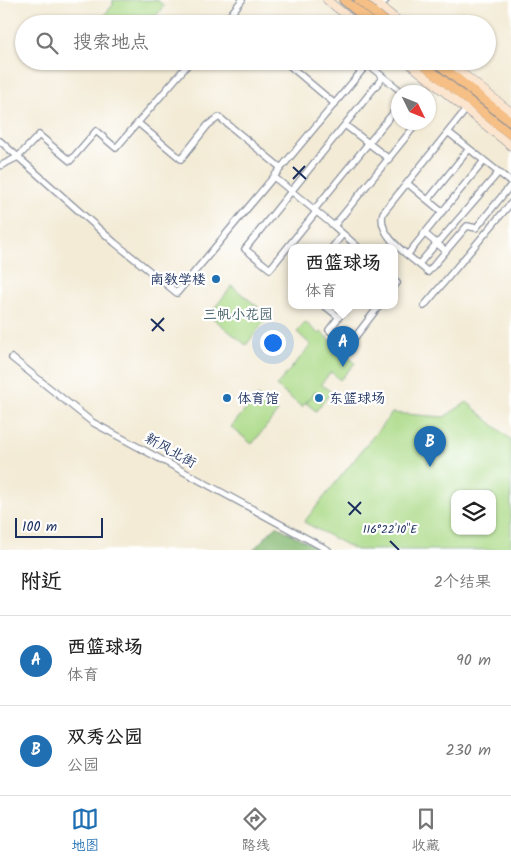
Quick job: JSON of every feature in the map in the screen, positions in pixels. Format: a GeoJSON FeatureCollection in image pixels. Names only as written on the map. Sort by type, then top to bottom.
{"type":"FeatureCollection","features":[{"type":"Feature","properties":{"kind":"main road"},"geometry":{"type":"LineString","coordinates":[[344,0],[362,15]]}},
{"type":"Feature","properties":{"kind":"main road"},"geometry":{"type":"LineString","coordinates":[[358,0],[380,6]]}},
{"type":"Feature","properties":{"kind":"main road"},"geometry":{"type":"LineString","coordinates":[[429,70],[469,107],[511,136]]}},
{"type":"Feature","properties":{"kind":"main road"},"geometry":{"type":"LineString","coordinates":[[446,70],[511,122]]}},
{"type":"Feature","properties":{"kind":"street"},"geometry":{"type":"LineString","coordinates":[[231,15],[242,0]]}},
{"type":"Feature","properties":{"kind":"street"},"geometry":{"type":"LineString","coordinates":[[327,0],[345,15]]}},
{"type":"Feature","properties":{"kind":"street"},"geometry":{"type":"LineString","coordinates":[[372,0],[391,15]]}},
{"type":"Feature","properties":{"kind":"street"},"geometry":{"type":"LineString","coordinates":[[0,166],[18,158],[38,135],[70,161],[96,131],[116,148],[183,70]]}},
{"type":"Feature","properties":{"kind":"street"},"geometry":{"type":"LineString","coordinates":[[295,70],[335,104]]}},
{"type":"Feature","properties":{"kind":"street"},"geometry":{"type":"LineString","coordinates":[[0,141],[115,243],[177,293],[363,70]]}},
{"type":"Feature","properties":{"kind":"street"},"geometry":{"type":"LineString","coordinates":[[376,70],[393,85]]}},
{"type":"Feature","properties":{"kind":"street"},"geometry":{"type":"LineString","coordinates":[[418,70],[469,107],[511,146]]}},
{"type":"Feature","properties":{"kind":"street"},"geometry":{"type":"LineString","coordinates":[[459,70],[511,112]]}},
{"type":"Feature","properties":{"kind":"street"},"geometry":{"type":"LineString","coordinates":[[288,246],[270,269],[245,249],[383,77]]}},
{"type":"Feature","properties":{"kind":"street"},"geometry":{"type":"LineString","coordinates":[[448,132],[511,183],[476,228],[467,226],[428,272],[386,232],[381,219],[383,213],[448,132],[469,107]]}},
{"type":"Feature","properties":{"kind":"street"},"geometry":{"type":"LineString","coordinates":[[138,123],[181,159],[208,124],[219,116],[281,168]]}},
{"type":"Feature","properties":{"kind":"street"},"geometry":{"type":"LineString","coordinates":[[289,244],[391,116]]}},
{"type":"Feature","properties":{"kind":"street"},"geometry":{"type":"LineString","coordinates":[[345,125],[389,159]]}},
{"type":"Feature","properties":{"kind":"street"},"geometry":{"type":"LineString","coordinates":[[334,226],[412,130]]}},
{"type":"Feature","properties":{"kind":"street"},"geometry":{"type":"LineString","coordinates":[[428,200],[469,149]]}},
{"type":"Feature","properties":{"kind":"street"},"geometry":{"type":"LineString","coordinates":[[408,254],[484,161]]}},
{"type":"Feature","properties":{"kind":"street"},"geometry":{"type":"LineString","coordinates":[[419,264],[498,172]]}},
{"type":"Feature","properties":{"kind":"street"},"geometry":{"type":"LineString","coordinates":[[274,177],[354,244]]}},
{"type":"Feature","properties":{"kind":"street"},"geometry":{"type":"LineString","coordinates":[[408,183],[442,212]]}},
{"type":"Feature","properties":{"kind":"street"},"geometry":{"type":"LineString","coordinates":[[424,306],[511,202]]}},
{"type":"Feature","properties":{"kind":"street"},"geometry":{"type":"LineString","coordinates":[[424,234],[446,251]]}},
{"type":"Feature","properties":{"kind":"street"},"geometry":{"type":"LineString","coordinates":[[335,244],[342,235]]}},
{"type":"Feature","properties":{"kind":"street"},"geometry":{"type":"LineString","coordinates":[[329,309],[339,317]]}},
{"type":"Feature","properties":{"kind":"street"},"geometry":{"type":"LineString","coordinates":[[346,309],[329,330],[349,345],[377,309]]}},
{"type":"Feature","properties":{"kind":"street","name":"新风北街"},"geometry":{"type":"LineString","coordinates":[[12,358],[92,422],[328,550]]}},
{"type":"Feature","properties":{"kind":"green space"},"geometry":{"type":"Polygon","coordinates":[[[113,0],[157,0],[164,6],[156,15],[104,15],[113,5],[113,0]]]}},
{"type":"Feature","properties":{"kind":"green space","name":"三帆小花园"},"geometry":{"type":"Polygon","coordinates":[[[232,286],[269,316],[246,345],[209,315],[232,286]]]}},
{"type":"Feature","properties":{"kind":"green space"},"geometry":{"type":"Polygon","coordinates":[[[305,322],[319,334],[321,332],[355,363],[340,380],[331,372],[321,384],[331,392],[316,411],[306,403],[317,390],[302,407],[276,386],[311,345],[297,332],[305,322]]]}},
{"type":"Feature","properties":{"kind":"green space"},"geometry":{"type":"Polygon","coordinates":[[[257,396],[278,412],[252,444],[231,427],[257,396]]]}},
{"type":"Feature","properties":{"kind":"green space"},"geometry":{"type":"Polygon","coordinates":[[[467,402],[511,440],[511,550],[356,550],[304,522],[392,413],[444,417],[467,402]]]}},
{"type":"Feature","properties":{"kind":"green space"},"geometry":{"type":"Polygon","coordinates":[[[276,526],[322,550],[253,550],[276,526]]]}},
{"type":"Feature","properties":{"kind":"place","name":"南教学楼"},"geometry":{"type":"Point","coordinates":[216,279]}},
{"type":"Feature","properties":{"kind":"place","name":"西篮球场"},"geometry":{"type":"Point","coordinates":[343,367]}},
{"type":"Feature","properties":{"kind":"place","name":"体育馆"},"geometry":{"type":"Point","coordinates":[227,398]}},
{"type":"Feature","properties":{"kind":"place","name":"东篮球场"},"geometry":{"type":"Point","coordinates":[319,398]}},
{"type":"Feature","properties":{"kind":"place","name":"双秀公园"},"geometry":{"type":"Point","coordinates":[430,467]}}]}
